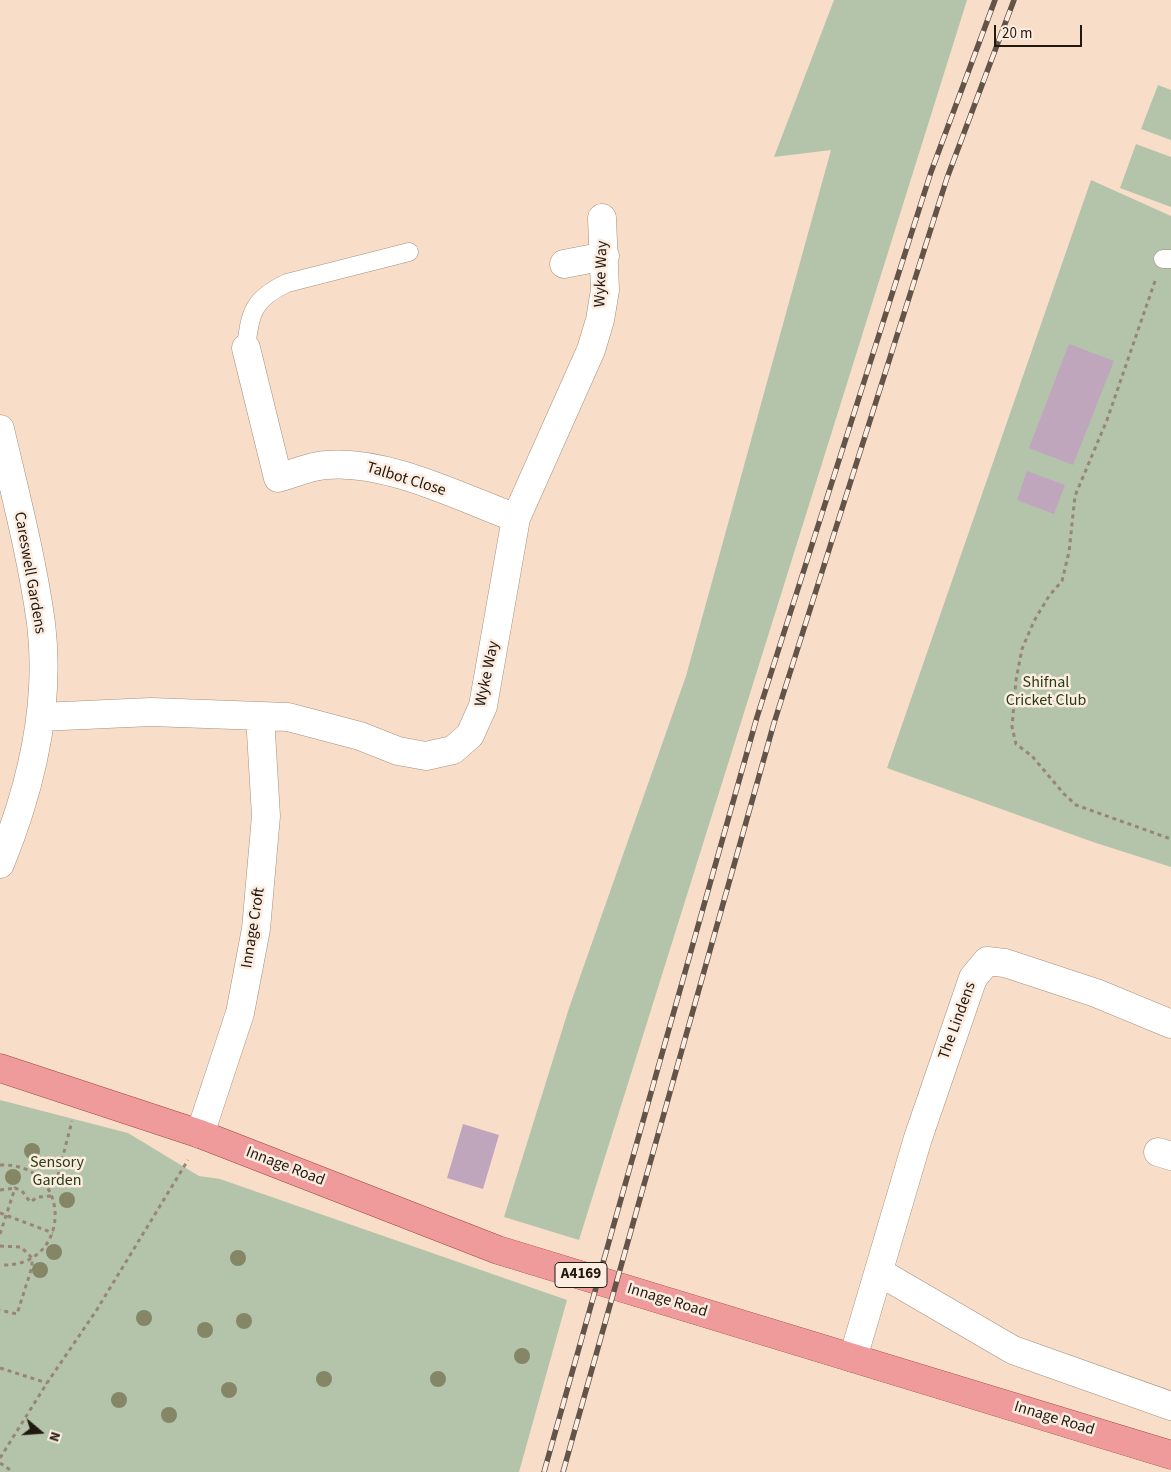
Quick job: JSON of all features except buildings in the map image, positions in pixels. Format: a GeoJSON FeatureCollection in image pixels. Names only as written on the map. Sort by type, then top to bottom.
{"type":"FeatureCollection","features":[{"type":"Feature","properties":{"kind":"main road","name":"Innage Road"},"geometry":{"type":"LineString","coordinates":[[0,1068],[200,1134],[498,1250],[1171,1455]]}},
{"type":"Feature","properties":{"kind":"street","name":"Wyke Way"},"geometry":{"type":"LineString","coordinates":[[40,717],[151,712],[288,717],[318,723],[360,736],[398,751],[426,756],[453,750],[470,735],[483,706],[516,518],[591,350],[602,305],[605,256],[602,218]]}},
{"type":"Feature","properties":{"kind":"street"},"geometry":{"type":"LineString","coordinates":[[564,264],[605,256]]}},
{"type":"Feature","properties":{"kind":"street","name":"Talbot Close"},"geometry":{"type":"LineString","coordinates":[[246,348],[278,478],[325,465],[356,465],[384,469],[516,518]]}},
{"type":"Feature","properties":{"kind":"street","name":"Careswell Gardens"},"geometry":{"type":"LineString","coordinates":[[0,430],[25,539],[41,624],[42,668],[40,717],[31,771],[8,817],[0,864]]}},
{"type":"Feature","properties":{"kind":"street","name":"Innage Croft"},"geometry":{"type":"LineString","coordinates":[[200,1134],[240,1013],[256,929],[266,816],[260,716]]}},
{"type":"Feature","properties":{"kind":"street","name":"The Lindens"},"geometry":{"type":"LineString","coordinates":[[853,1358],[918,1138],[969,988],[973,978],[987,961],[1005,963],[1096,993],[1171,1024]]}},
{"type":"Feature","properties":{"kind":"street"},"geometry":{"type":"LineString","coordinates":[[879,1272],[1013,1350],[1171,1406]]}},
{"type":"Feature","properties":{"kind":"lane"},"geometry":{"type":"LineString","coordinates":[[246,348],[253,311],[264,295],[273,289],[287,283],[409,252]]}},
{"type":"Feature","properties":{"kind":"path"},"geometry":{"type":"LineString","coordinates":[[1167,259],[1107,420],[1075,496],[1069,552],[1062,581],[1049,596],[1034,621],[1022,649],[1016,680],[1012,727],[1016,744],[1032,756],[1064,794],[1076,805],[1171,839]]}},
{"type":"Feature","properties":{"kind":"path"},"geometry":{"type":"LineString","coordinates":[[47,1187],[57,1179],[81,1095]]}},
{"type":"Feature","properties":{"kind":"path"},"geometry":{"type":"LineString","coordinates":[[0,1458],[47,1383],[96,1311],[185,1166],[200,1134]]}},
{"type":"Feature","properties":{"kind":"path"},"geometry":{"type":"LineString","coordinates":[[0,1165],[12,1165],[36,1175],[47,1187],[52,1196],[56,1211],[53,1234],[44,1248],[32,1258],[20,1264],[0,1265]]}},
{"type":"Feature","properties":{"kind":"path"},"geometry":{"type":"LineString","coordinates":[[0,1190],[15,1188],[22,1191],[30,1202],[38,1197],[52,1196]]}},
{"type":"Feature","properties":{"kind":"path"},"geometry":{"type":"LineString","coordinates":[[0,1234],[15,1188]]}},
{"type":"Feature","properties":{"kind":"path"},"geometry":{"type":"LineString","coordinates":[[0,1213],[53,1234]]}},
{"type":"Feature","properties":{"kind":"path"},"geometry":{"type":"LineString","coordinates":[[0,1246],[21,1247],[32,1258],[32,1267],[17,1314],[0,1310]]}},
{"type":"Feature","properties":{"kind":"path"},"geometry":{"type":"LineString","coordinates":[[0,1368],[47,1383]]}},
{"type":"Feature","properties":{"kind":"path"},"geometry":{"type":"LineString","coordinates":[[0,1463],[13,1472]]}},
{"type":"Feature","properties":{"kind":"green space"},"geometry":{"type":"Polygon","coordinates":[[[834,0],[967,0],[579,1240],[504,1217],[569,1008],[686,676],[831,150],[774,157],[834,0]]]}},
{"type":"Feature","properties":{"kind":"green space"},"geometry":{"type":"Polygon","coordinates":[[[1158,85],[1171,90],[1171,140],[1141,129],[1158,85]]]}},
{"type":"Feature","properties":{"kind":"green space"},"geometry":{"type":"Polygon","coordinates":[[[1136,144],[1171,157],[1171,207],[1120,188],[1136,144]]]}},
{"type":"Feature","properties":{"kind":"green space","name":"Shifnal Cricket Club"},"geometry":{"type":"Polygon","coordinates":[[[1091,180],[1171,216],[1171,867],[1093,842],[887,768],[1091,180]]]}},
{"type":"Feature","properties":{"kind":"green space","name":"Sensory Garden"},"geometry":{"type":"Polygon","coordinates":[[[0,1100],[128,1133],[199,1176],[220,1179],[567,1300],[519,1472],[0,1472],[0,1100]]]}},
{"type":"Feature","properties":{"kind":"railway"},"geometry":{"type":"LineString","coordinates":[[544,1472],[757,717],[931,172],[995,0]]}},
{"type":"Feature","properties":{"kind":"railway"},"geometry":{"type":"LineString","coordinates":[[563,1472],[774,723],[947,178],[1014,0]]}}]}
